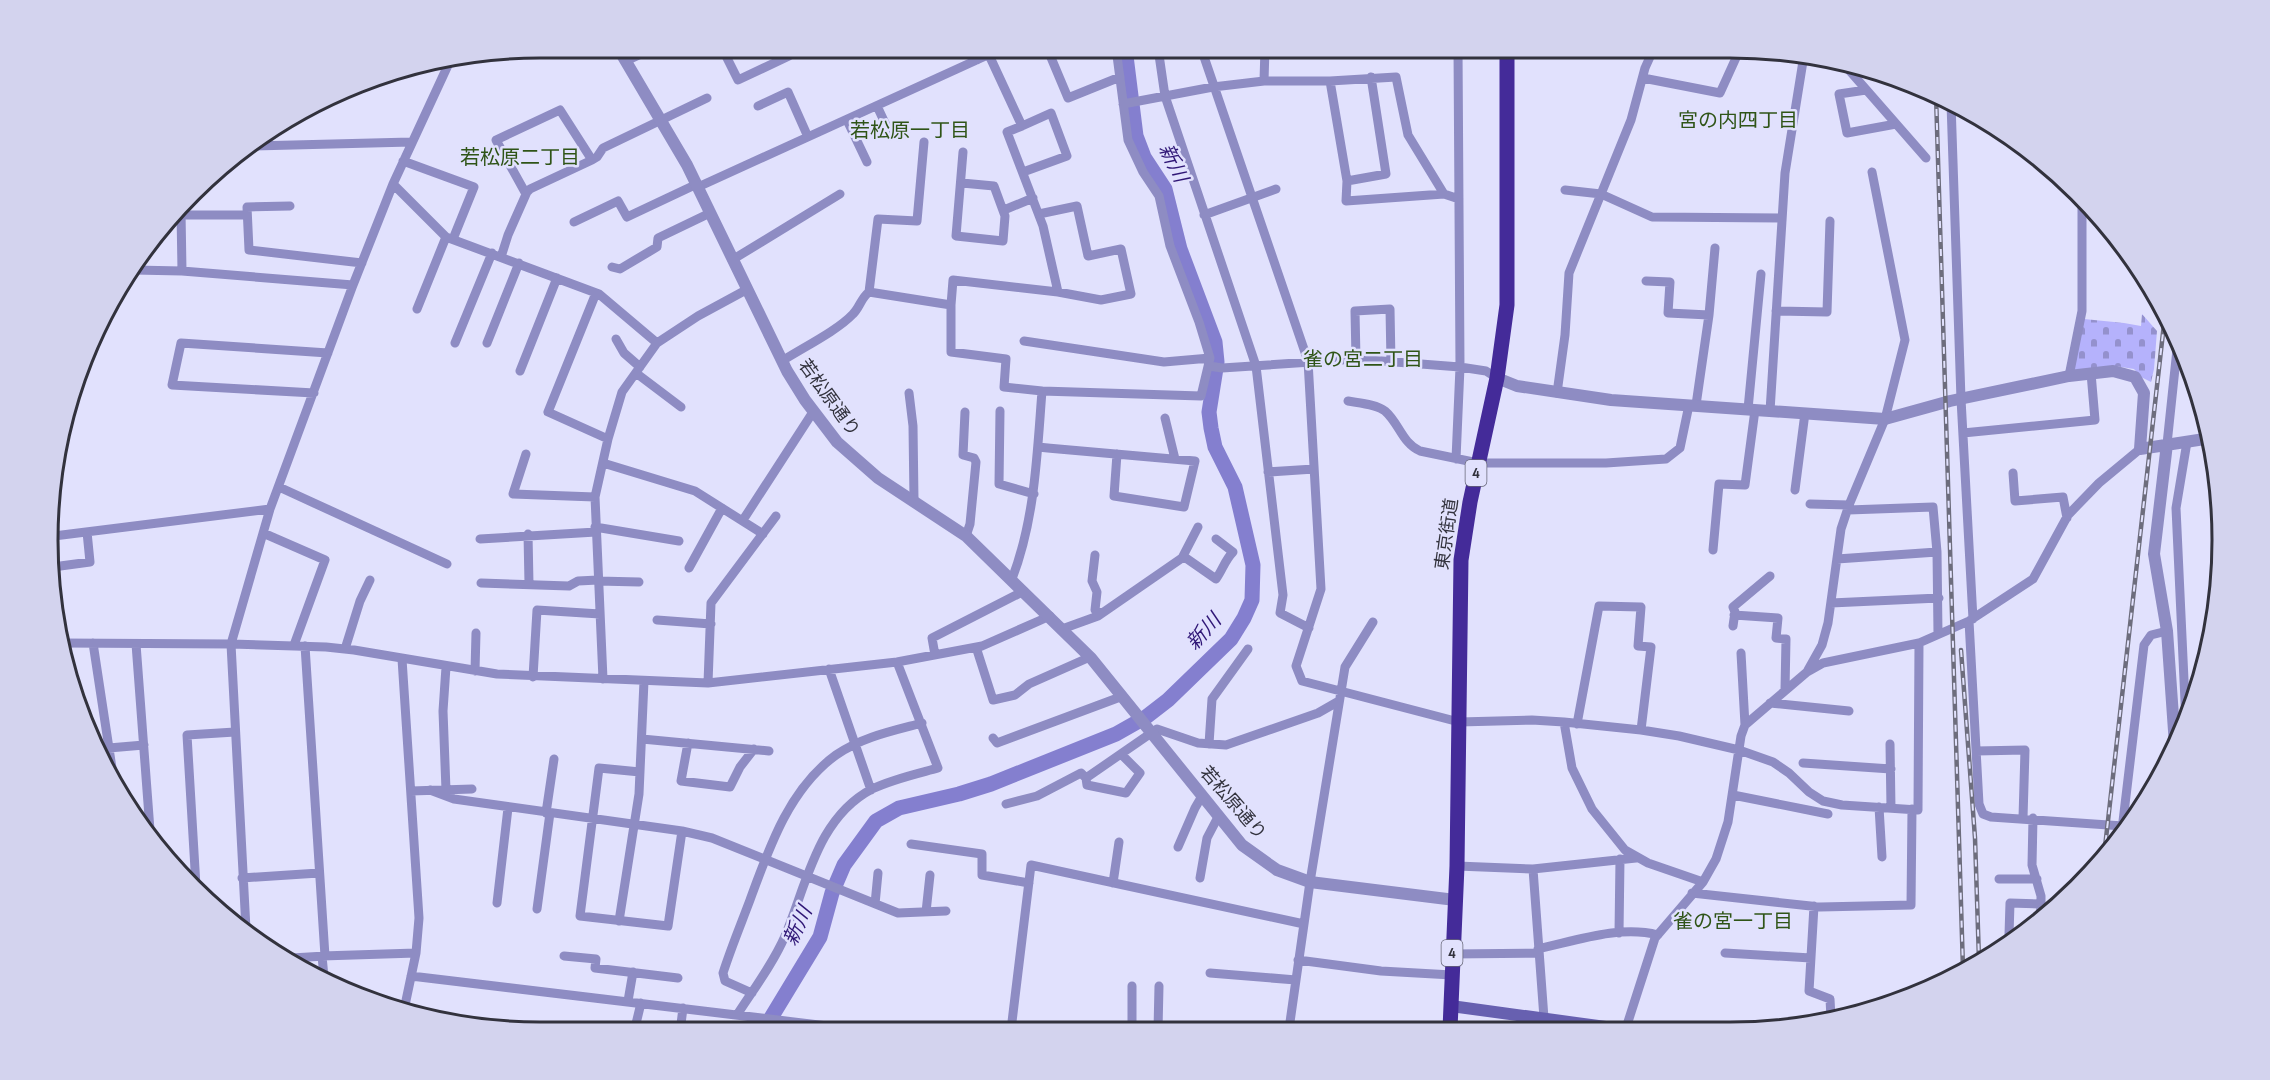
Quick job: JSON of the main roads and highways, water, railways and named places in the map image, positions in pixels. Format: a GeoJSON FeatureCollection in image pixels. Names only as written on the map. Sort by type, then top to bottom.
{"type":"FeatureCollection","features":[{"type":"Feature","properties":{"kind":"highway","name":"東京街道"},"geometry":{"type":"LineString","coordinates":[[1450,1022],[1457,866],[1461,554],[1497,378],[1507,305],[1507,58]]}},
{"type":"Feature","properties":{"kind":"main road"},"geometry":{"type":"LineString","coordinates":[[1451,1006],[1571,1022]]}},
{"type":"Feature","properties":{"kind":"waterway","name":"新川"},"geometry":{"type":"LineString","coordinates":[[768,1022],[820,937],[832,893],[844,865],[876,821],[899,808],[991,784],[1116,734],[1146,717],[1168,700],[1231,639],[1252,600],[1253,565],[1235,487],[1215,447],[1211,428],[1209,412],[1217,362],[1215,342],[1180,249],[1165,189],[1144,157],[1136,136],[1126,58]]}},
{"type":"Feature","properties":{"kind":"railway"},"geometry":{"type":"LineString","coordinates":[[1936,105],[1963,961]]}},
{"type":"Feature","properties":{"kind":"railway"},"geometry":{"type":"LineString","coordinates":[[2106,841],[2163,330]]}},
{"type":"Feature","properties":{"kind":"railway"},"geometry":{"type":"LineString","coordinates":[[1961,650],[1975,838],[1979,952]]}},
{"type":"Feature","properties":{"kind":"district","name":"宮の内四丁目"},"geometry":{"type":"Point","coordinates":[1738,121]}},
{"type":"Feature","properties":{"kind":"district","name":"若松原一丁目"},"geometry":{"type":"Point","coordinates":[910,131]}},
{"type":"Feature","properties":{"kind":"district","name":"若松原二丁目"},"geometry":{"type":"Point","coordinates":[520,158]}},
{"type":"Feature","properties":{"kind":"district","name":"雀の宮二丁目"},"geometry":{"type":"Point","coordinates":[1363,360]}},
{"type":"Feature","properties":{"kind":"district","name":"雀の宮一丁目"},"geometry":{"type":"Point","coordinates":[1733,922]}}]}
